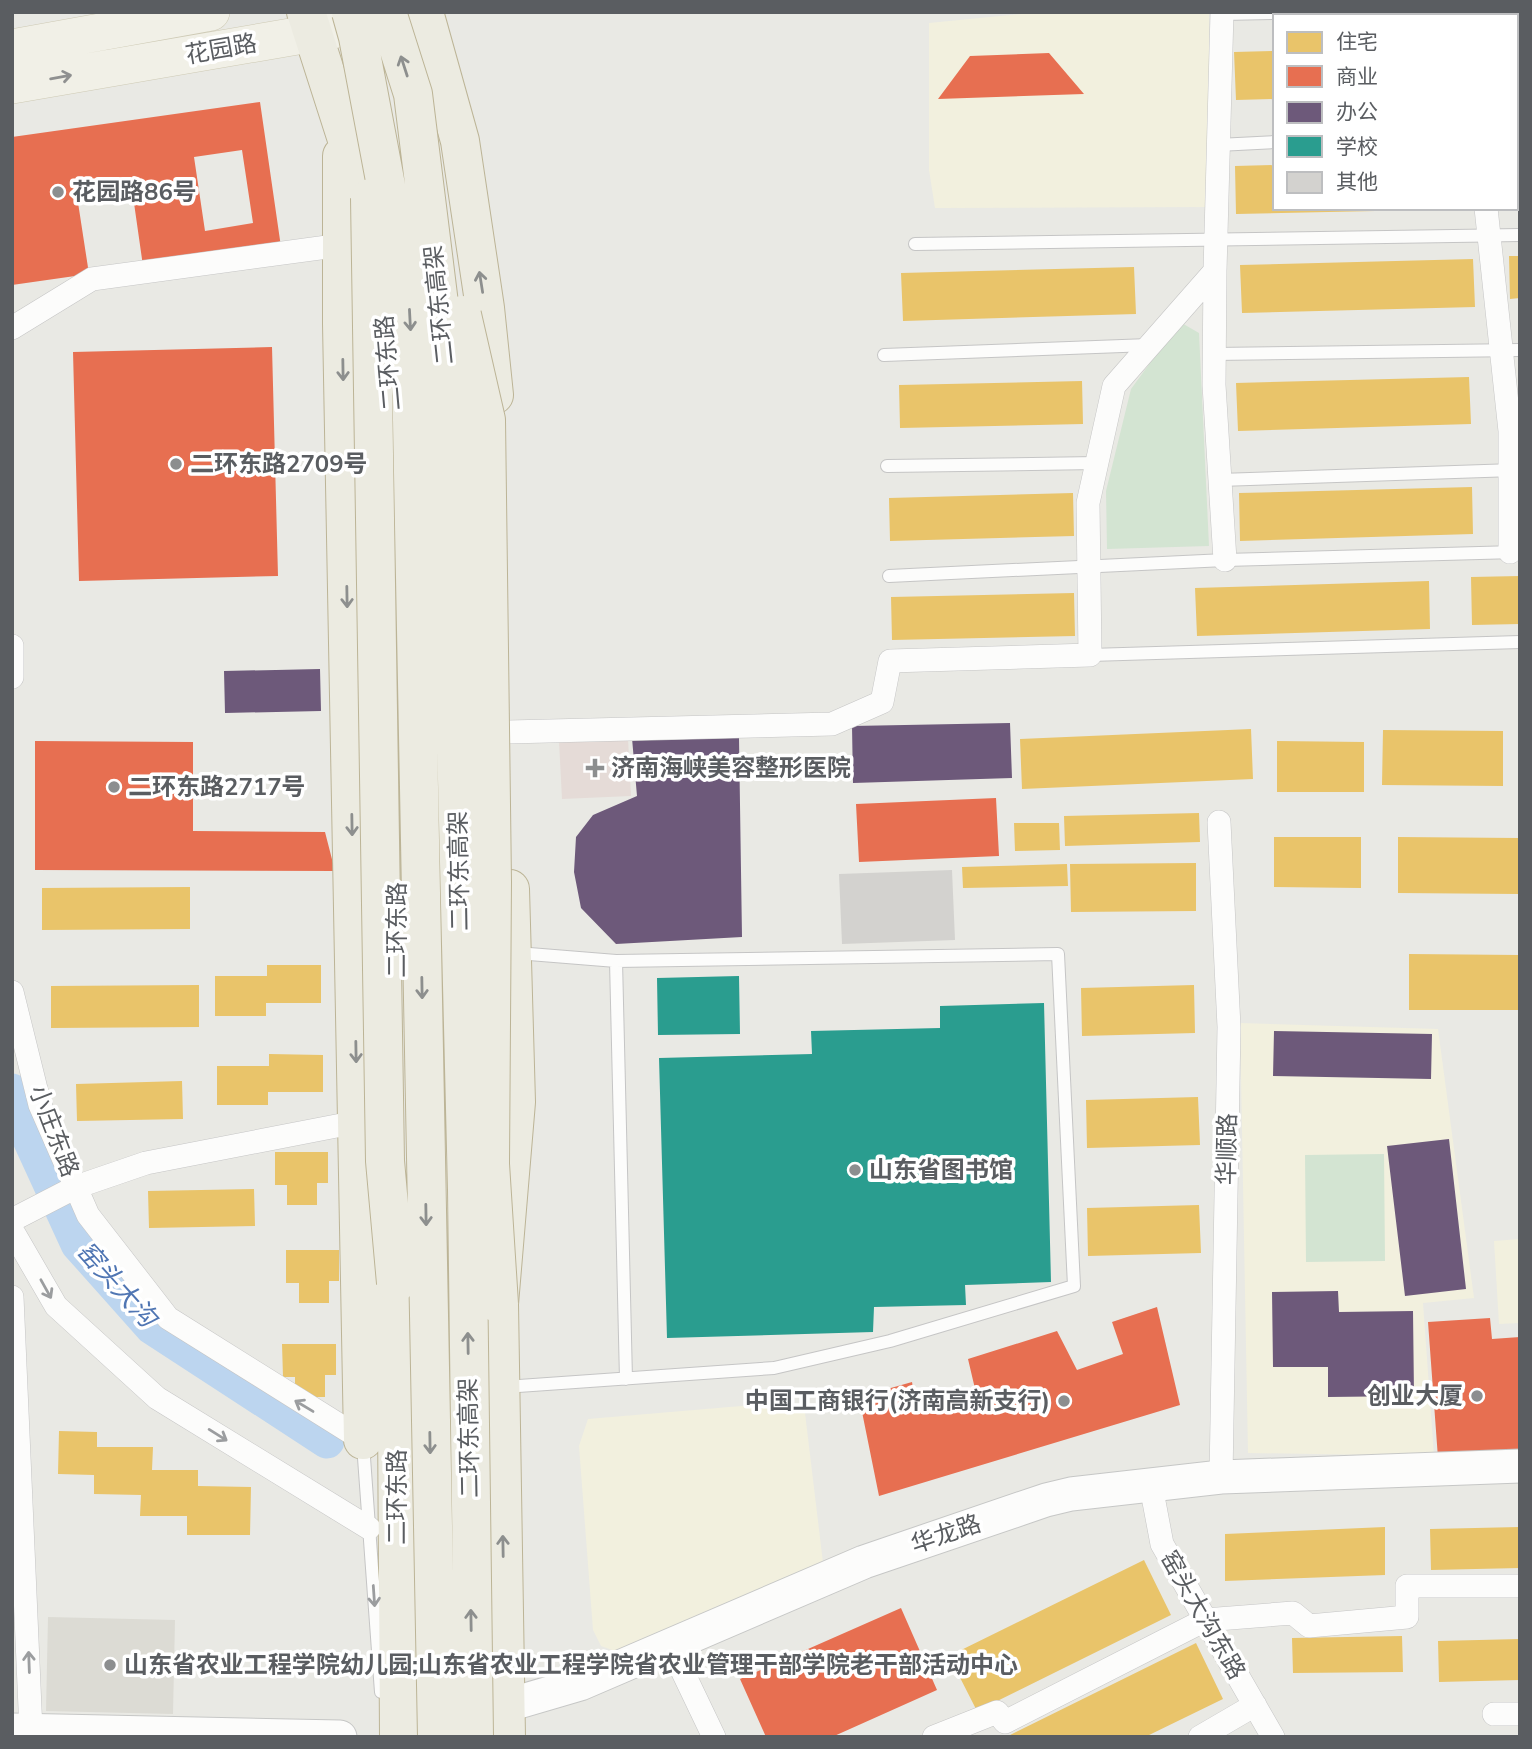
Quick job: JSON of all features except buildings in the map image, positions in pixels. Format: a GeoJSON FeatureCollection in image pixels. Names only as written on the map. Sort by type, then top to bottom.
{"type":"FeatureCollection","features":[{"type":"Feature","properties":{"kind":"highway","name":"二环东高架"},"geometry":{"type":"LineString","coordinates":[[351,12],[410,313],[437,1737]]}},
{"type":"Feature","properties":{"kind":"highway","name":"二环东高架"},"geometry":{"type":"LineString","coordinates":[[387,12],[413,94],[447,368],[466,1162],[474,1737]]}},
{"type":"Feature","properties":{"kind":"highway"},"geometry":{"type":"LineString","coordinates":[[426,13],[469,407],[481,1217],[499,1304]]}},
{"type":"Feature","properties":{"kind":"highway"},"geometry":{"type":"LineString","coordinates":[[426,13],[460,141],[485,308],[501,469],[516,1102],[499,1304]]}},
{"type":"Feature","properties":{"kind":"highway","name":"二环东路"},"geometry":{"type":"LineString","coordinates":[[309,22],[342,130],[376,221],[393,427],[398,1093],[396,1283],[391,1379],[378,1433]]}},
{"type":"Feature","properties":{"kind":"highway"},"geometry":{"type":"LineString","coordinates":[[368,91],[384,1161],[396,1283]]}},
{"type":"Feature","properties":{"kind":"highway","name":"二环东路"},"geometry":{"type":"LineString","coordinates":[[342,130],[357,1122],[394,1727]]}},
{"type":"Feature","properties":{"kind":"highway"},"geometry":{"type":"LineString","coordinates":[[428,212],[449,262],[486,420],[492,882],[490,1164],[499,1304],[506,1721]]}},
{"type":"Feature","properties":{"kind":"main road","name":"花园路"},"geometry":{"type":"LineString","coordinates":[[12,48],[211,12]]}},
{"type":"Feature","properties":{"kind":"main road","name":"花园路"},"geometry":{"type":"LineString","coordinates":[[12,85],[110,68],[309,22],[426,13]]}},
{"type":"Feature","properties":{"kind":"main road"},"geometry":{"type":"LineString","coordinates":[[103,32],[110,68]]}},
{"type":"Feature","properties":{"kind":"main road","name":"华龙路"},"geometry":{"type":"LineString","coordinates":[[394,1727],[506,1721],[580,1684],[864,1562],[1046,1500],[1071,1494],[1221,1477],[1520,1466]]}},
{"type":"Feature","properties":{"kind":"main road"},"geometry":{"type":"LineString","coordinates":[[22,1730],[340,1737]]}},
{"type":"Feature","properties":{"kind":"street"},"geometry":{"type":"LineString","coordinates":[[1222,13],[1214,354],[1225,559]]}},
{"type":"Feature","properties":{"kind":"street"},"geometry":{"type":"LineString","coordinates":[[1486,210],[1487,237],[1510,350],[1515,552]]}},
{"type":"Feature","properties":{"kind":"street"},"geometry":{"type":"LineString","coordinates":[[12,328],[92,279],[342,245]]}},
{"type":"Feature","properties":{"kind":"street"},"geometry":{"type":"LineString","coordinates":[[506,732],[832,724],[882,702],[890,661],[1090,655],[1088,503],[1114,386],[1215,271]]}},
{"type":"Feature","properties":{"kind":"street"},"geometry":{"type":"LineString","coordinates":[[12,646],[12,677]]}},
{"type":"Feature","properties":{"kind":"street","name":"华顺路"},"geometry":{"type":"LineString","coordinates":[[1219,822],[1229,1027],[1221,1477]]}},
{"type":"Feature","properties":{"kind":"street","name":"小庄东路"},"geometry":{"type":"LineString","coordinates":[[12,992],[40,1105],[88,1215],[168,1318],[378,1433]]}},
{"type":"Feature","properties":{"kind":"street"},"geometry":{"type":"LineString","coordinates":[[12,1220],[76,1187],[146,1163],[357,1122]]}},
{"type":"Feature","properties":{"kind":"street"},"geometry":{"type":"LineString","coordinates":[[12,1230],[56,1306],[157,1398],[383,1532]]}},
{"type":"Feature","properties":{"kind":"street"},"geometry":{"type":"LineString","coordinates":[[12,1297],[22,1730]]}},
{"type":"Feature","properties":{"kind":"street","name":"窑头大沟东路"},"geometry":{"type":"LineString","coordinates":[[1151,1486],[1162,1544],[1273,1737]]}},
{"type":"Feature","properties":{"kind":"street"},"geometry":{"type":"LineString","coordinates":[[934,1737],[998,1712],[1005,1723],[1205,1620],[1293,1613],[1309,1626],[1407,1617],[1407,1586],[1520,1586]]}},
{"type":"Feature","properties":{"kind":"street"},"geometry":{"type":"LineString","coordinates":[[670,1645],[714,1737]]}},
{"type":"Feature","properties":{"kind":"street"},"geometry":{"type":"LineString","coordinates":[[1199,1737],[1255,1705]]}},
{"type":"Feature","properties":{"kind":"street"},"geometry":{"type":"LineString","coordinates":[[1494,1714],[1520,1714]]}},
{"type":"Feature","properties":{"kind":"lane"},"geometry":{"type":"LineString","coordinates":[[1222,13],[1325,12]]}},
{"type":"Feature","properties":{"kind":"lane"},"geometry":{"type":"LineString","coordinates":[[1218,145],[1273,142]]}},
{"type":"Feature","properties":{"kind":"lane"},"geometry":{"type":"LineString","coordinates":[[915,244],[1520,235]]}},
{"type":"Feature","properties":{"kind":"lane"},"geometry":{"type":"LineString","coordinates":[[884,355],[1149,345]]}},
{"type":"Feature","properties":{"kind":"lane"},"geometry":{"type":"LineString","coordinates":[[1214,354],[1510,350]]}},
{"type":"Feature","properties":{"kind":"lane"},"geometry":{"type":"LineString","coordinates":[[887,466],[1097,463]]}},
{"type":"Feature","properties":{"kind":"lane"},"geometry":{"type":"LineString","coordinates":[[1220,480],[1515,470]]}},
{"type":"Feature","properties":{"kind":"lane"},"geometry":{"type":"LineString","coordinates":[[889,576],[1225,559],[1515,552]]}},
{"type":"Feature","properties":{"kind":"lane"},"geometry":{"type":"LineString","coordinates":[[1090,655],[1520,642]]}},
{"type":"Feature","properties":{"kind":"lane"},"geometry":{"type":"LineString","coordinates":[[500,1387],[774,1368],[890,1340],[1074,1286],[1058,954],[615,961],[511,952]]}},
{"type":"Feature","properties":{"kind":"lane"},"geometry":{"type":"LineString","coordinates":[[615,961],[626,1379]]}},
{"type":"Feature","properties":{"kind":"shaded area"},"geometry":{"type":"Polygon","coordinates":[[[1041,12],[1209,12],[1211,207],[935,208],[929,170],[929,23],[1041,12]]]}},
{"type":"Feature","properties":{"kind":"shaded area","name":"济南海峡美容整形医院"},"geometry":{"type":"Polygon","coordinates":[[[628,738],[631,796],[562,799],[559,741],[628,738]]]}},
{"type":"Feature","properties":{"kind":"shaded area"},"geometry":{"type":"Polygon","coordinates":[[[1240,1023],[1438,1029],[1474,1298],[1423,1303],[1434,1456],[1248,1453],[1240,1023]]]}},
{"type":"Feature","properties":{"kind":"shaded area"},"geometry":{"type":"Polygon","coordinates":[[[1520,1239],[1520,1323],[1499,1324],[1494,1241],[1520,1239]]]}},
{"type":"Feature","properties":{"kind":"shaded area"},"geometry":{"type":"Polygon","coordinates":[[[753,1405],[805,1413],[824,1571],[623,1654],[601,1646],[593,1630],[579,1446],[588,1419],[753,1405]]]}},
{"type":"Feature","properties":{"kind":"shaded area","name":"山东省农业工程学院幼儿园;山东省农业工程学院省农业管理干部学院老干部活动中心"},"geometry":{"type":"Polygon","coordinates":[[[48,1617],[175,1620],[173,1714],[46,1711],[48,1617]]]}},
{"type":"Feature","properties":{"kind":"green space"},"geometry":{"type":"Polygon","coordinates":[[[1180,322],[1199,333],[1209,546],[1107,549],[1106,491],[1131,389],[1180,322]]]}},
{"type":"Feature","properties":{"kind":"green space"},"geometry":{"type":"Polygon","coordinates":[[[1384,1154],[1385,1261],[1306,1262],[1305,1155],[1384,1154]]]}},
{"type":"Feature","properties":{"kind":"waterway","name":"窑头大沟"},"geometry":{"type":"LineString","coordinates":[[12,1091],[16,1109],[78,1244],[152,1327],[327,1441]]}},
{"type":"Feature","properties":{"kind":"place","name":"花园路86号"},"geometry":{"type":"Point","coordinates":[58,192]}},
{"type":"Feature","properties":{"kind":"place","name":"二环东路2709号"},"geometry":{"type":"Point","coordinates":[176,464]}},
{"type":"Feature","properties":{"kind":"place","name":"济南海峡美容整形医院"},"geometry":{"type":"Point","coordinates":[595,768]}},
{"type":"Feature","properties":{"kind":"place","name":"二环东路2717号"},"geometry":{"type":"Point","coordinates":[114,787]}},
{"type":"Feature","properties":{"kind":"place","name":"山东省图书馆"},"geometry":{"type":"Point","coordinates":[855,1170]}},
{"type":"Feature","properties":{"kind":"place","name":"创业大厦"},"geometry":{"type":"Point","coordinates":[1477,1396]}},
{"type":"Feature","properties":{"kind":"place","name":"中国工商银行(济南高新支行)"},"geometry":{"type":"Point","coordinates":[1064,1401]}},
{"type":"Feature","properties":{"kind":"place","name":"山东省农业工程学院幼儿园;山东省农业工程学院省农业管理干部学院老干部活动中心"},"geometry":{"type":"Point","coordinates":[110,1665]}}]}
